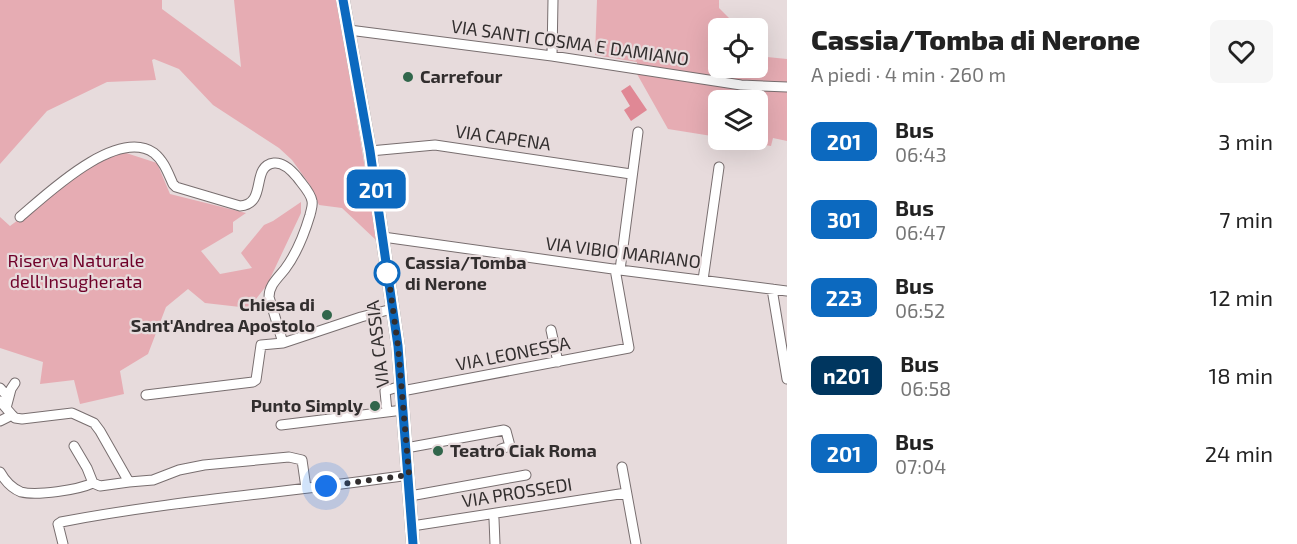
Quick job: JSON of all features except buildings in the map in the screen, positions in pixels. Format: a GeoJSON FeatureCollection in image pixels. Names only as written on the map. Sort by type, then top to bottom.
{"type":"FeatureCollection","features":[{"type":"Feature","properties":{"kind":"main road","name":"VIA CASSIA"},"geometry":{"type":"LineString","coordinates":[[344,0],[383,237],[402,388],[413,544]]}},
{"type":"Feature","properties":{"kind":"street"},"geometry":{"type":"LineString","coordinates":[[552,56],[553,0]]}},
{"type":"Feature","properties":{"kind":"street","name":"VIA SANTI COSMA E DAMIANO"},"geometry":{"type":"LineString","coordinates":[[349,30],[552,56],[741,85],[787,87]]}},
{"type":"Feature","properties":{"kind":"street"},"geometry":{"type":"LineString","coordinates":[[618,269],[638,132]]}},
{"type":"Feature","properties":{"kind":"street","name":"VIA CAPENA"},"geometry":{"type":"LineString","coordinates":[[370,151],[426,145],[443,146],[631,174]]}},
{"type":"Feature","properties":{"kind":"street"},"geometry":{"type":"LineString","coordinates":[[20,217],[91,161],[128,147],[141,148],[154,153],[163,163],[176,187],[240,206],[254,199],[261,174],[266,167],[274,163],[282,164],[296,176],[312,202],[299,245],[290,262],[268,292],[283,343]]}},
{"type":"Feature","properties":{"kind":"street"},"geometry":{"type":"LineString","coordinates":[[703,280],[719,167]]}},
{"type":"Feature","properties":{"kind":"street","name":"VIA VIBIO MARIANO"},"geometry":{"type":"LineString","coordinates":[[383,237],[787,291]]}},
{"type":"Feature","properties":{"kind":"street","name":"VIA LEONESSA"},"geometry":{"type":"LineString","coordinates":[[402,388],[629,348],[618,269]]}},
{"type":"Feature","properties":{"kind":"street"},"geometry":{"type":"LineString","coordinates":[[772,289],[787,379]]}},
{"type":"Feature","properties":{"kind":"street"},"geometry":{"type":"LineString","coordinates":[[146,395],[254,382],[261,345],[283,343],[392,309]]}},
{"type":"Feature","properties":{"kind":"street"},"geometry":{"type":"LineString","coordinates":[[551,330],[558,362]]}},
{"type":"Feature","properties":{"kind":"street"},"geometry":{"type":"LineString","coordinates":[[0,421],[15,382]]}},
{"type":"Feature","properties":{"kind":"street"},"geometry":{"type":"LineString","coordinates":[[0,388],[6,405],[15,418],[72,413],[94,423],[129,482]]}},
{"type":"Feature","properties":{"kind":"street"},"geometry":{"type":"LineString","coordinates":[[387,412],[385,391],[402,388]]}},
{"type":"Feature","properties":{"kind":"street"},"geometry":{"type":"LineString","coordinates":[[281,425],[403,410]]}},
{"type":"Feature","properties":{"kind":"street"},"geometry":{"type":"LineString","coordinates":[[406,448],[504,430],[510,446],[501,449]]}},
{"type":"Feature","properties":{"kind":"street"},"geometry":{"type":"LineString","coordinates":[[74,446],[93,483],[100,486],[153,480],[179,470],[204,465],[289,457],[302,460],[306,488]]}},
{"type":"Feature","properties":{"kind":"street"},"geometry":{"type":"LineString","coordinates":[[622,467],[636,544]]}},
{"type":"Feature","properties":{"kind":"street"},"geometry":{"type":"LineString","coordinates":[[0,472],[5,481],[14,489],[22,492],[82,488],[93,483]]}},
{"type":"Feature","properties":{"kind":"street"},"geometry":{"type":"LineString","coordinates":[[63,544],[58,524],[89,516],[409,475]]}},
{"type":"Feature","properties":{"kind":"street"},"geometry":{"type":"LineString","coordinates":[[410,496],[526,475]]}},
{"type":"Feature","properties":{"kind":"street","name":"VIA PROSSEDI"},"geometry":{"type":"LineString","coordinates":[[412,526],[626,493]]}},
{"type":"Feature","properties":{"kind":"street"},"geometry":{"type":"LineString","coordinates":[[494,519],[495,544]]}},
{"type":"Feature","properties":{"kind":"green space"},"geometry":{"type":"Polygon","coordinates":[[[0,0],[162,0],[162,9],[241,67],[234,0],[337,0],[377,241],[342,208],[319,205],[310,185],[292,160],[279,148],[213,105],[179,69],[154,59],[152,60],[156,80],[107,82],[47,111],[0,164],[0,0]]]}},
{"type":"Feature","properties":{"kind":"green space"},"geometry":{"type":"Polygon","coordinates":[[[597,0],[719,0],[719,8],[729,18],[708,18],[708,78],[768,78],[768,57],[787,59],[787,141],[773,138],[771,146],[768,146],[768,90],[708,90],[708,135],[668,129],[637,74],[637,62],[595,55],[597,0]]]}},
{"type":"Feature","properties":{"kind":"green space","name":"Riserva Naturale dell'Insugherata"},"geometry":{"type":"Polygon","coordinates":[[[123,152],[157,163],[170,194],[246,213],[233,222],[233,232],[201,251],[220,274],[252,268],[241,253],[264,225],[301,202],[301,213],[267,285],[249,308],[205,303],[188,289],[166,307],[148,354],[120,371],[124,394],[80,404],[74,380],[40,384],[43,362],[0,348],[0,217],[10,226],[89,167],[123,152]]]}},
{"type":"Feature","properties":{"kind":"shaded area"},"geometry":{"type":"Polygon","coordinates":[[[630,85],[647,110],[631,121],[624,110],[630,106],[621,91],[630,85]]]}},
{"type":"Feature","properties":{"kind":"bus line","name":"201"},"geometry":{"type":"LineString","coordinates":[[343,0],[370,151],[398,346],[413,544]]}},
{"type":"Feature","properties":{"kind":"place","name":"Carrefour"},"geometry":{"type":"Point","coordinates":[408,77]}},
{"type":"Feature","properties":{"kind":"place","name":"Cassia/Tomba di Nerone"},"geometry":{"type":"Point","coordinates":[387,273]}},
{"type":"Feature","properties":{"kind":"place","name":"Chiesa di Sant'Andrea Apostolo"},"geometry":{"type":"Point","coordinates":[327,315]}},
{"type":"Feature","properties":{"kind":"place","name":"Punto Simply"},"geometry":{"type":"Point","coordinates":[375,406]}},
{"type":"Feature","properties":{"kind":"place","name":"Teatro Ciak Roma"},"geometry":{"type":"Point","coordinates":[438,451]}},
{"type":"Feature","properties":{"kind":"route"},"geometry":{"type":"LineString","coordinates":[[326,486],[409,475],[398,346],[387,266],[387,273]]}}]}
